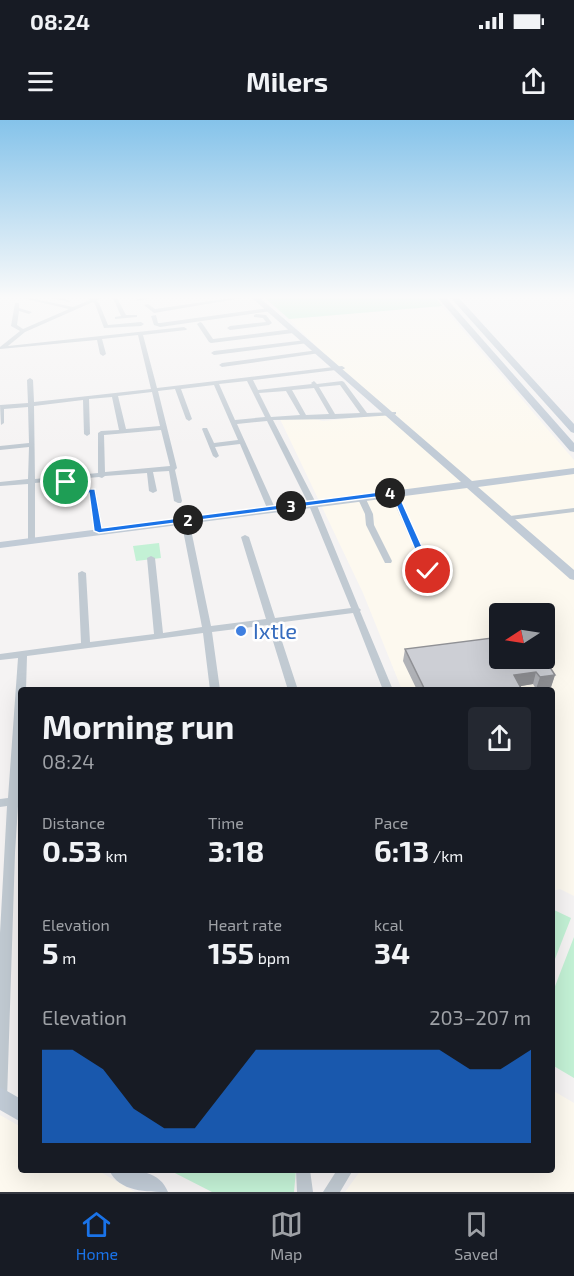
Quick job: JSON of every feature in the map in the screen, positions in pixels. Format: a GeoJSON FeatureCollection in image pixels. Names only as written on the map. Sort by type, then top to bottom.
{"type":"FeatureCollection","features":[{"type":"Feature","properties":{"kind":"main road"},"geometry":{"type":"LineString","coordinates":[[313,348],[340,369]]}},
{"type":"Feature","properties":{"kind":"main road"},"geometry":{"type":"LineString","coordinates":[[316,348],[391,413],[467,485],[510,518],[574,576]]}},
{"type":"Feature","properties":{"kind":"main road"},"geometry":{"type":"LineString","coordinates":[[486,348],[574,449]]}},
{"type":"Feature","properties":{"kind":"main road"},"geometry":{"type":"LineString","coordinates":[[500,348],[574,430]]}},
{"type":"Feature","properties":{"kind":"main road"},"geometry":{"type":"LineString","coordinates":[[0,545],[271,508],[574,471]]}},
{"type":"Feature","properties":{"kind":"main road"},"geometry":{"type":"LineString","coordinates":[[0,1099],[18,1109]]}},
{"type":"Feature","properties":{"kind":"main road"},"geometry":{"type":"LineString","coordinates":[[125,1173],[158,1192]]}},
{"type":"Feature","properties":{"kind":"street"},"geometry":{"type":"LineString","coordinates":[[102,348],[104,354]]}},
{"type":"Feature","properties":{"kind":"street"},"geometry":{"type":"LineString","coordinates":[[144,348],[173,468],[178,501]]}},
{"type":"Feature","properties":{"kind":"street"},"geometry":{"type":"LineString","coordinates":[[214,353],[256,348]]}},
{"type":"Feature","properties":{"kind":"street"},"geometry":{"type":"LineString","coordinates":[[222,365],[318,352]]}},
{"type":"Feature","properties":{"kind":"street"},"geometry":{"type":"LineString","coordinates":[[1,423],[1,407],[340,369]]}},
{"type":"Feature","properties":{"kind":"street"},"geometry":{"type":"LineString","coordinates":[[309,373],[334,417]]}},
{"type":"Feature","properties":{"kind":"street"},"geometry":{"type":"LineString","coordinates":[[249,379],[312,503],[387,687]]}},
{"type":"Feature","properties":{"kind":"street"},"geometry":{"type":"LineString","coordinates":[[30,380],[32,404],[31,541]]}},
{"type":"Feature","properties":{"kind":"street"},"geometry":{"type":"LineString","coordinates":[[216,383],[271,508]]}},
{"type":"Feature","properties":{"kind":"street"},"geometry":{"type":"LineString","coordinates":[[256,392],[339,383],[343,384],[365,415]]}},
{"type":"Feature","properties":{"kind":"street"},"geometry":{"type":"LineString","coordinates":[[178,388],[189,419]]}},
{"type":"Feature","properties":{"kind":"street"},"geometry":{"type":"LineString","coordinates":[[288,389],[303,415]]}},
{"type":"Feature","properties":{"kind":"street"},"geometry":{"type":"LineString","coordinates":[[115,394],[123,431]]}},
{"type":"Feature","properties":{"kind":"street"},"geometry":{"type":"LineString","coordinates":[[86,398],[87,434]]}},
{"type":"Feature","properties":{"kind":"street"},"geometry":{"type":"LineString","coordinates":[[68,400],[70,408]]}},
{"type":"Feature","properties":{"kind":"street"},"geometry":{"type":"LineString","coordinates":[[233,422],[303,415],[334,417],[391,413]]}},
{"type":"Feature","properties":{"kind":"street"},"geometry":{"type":"LineString","coordinates":[[102,476],[100,433],[164,428]]}},
{"type":"Feature","properties":{"kind":"street"},"geometry":{"type":"LineString","coordinates":[[205,429],[216,456]]}},
{"type":"Feature","properties":{"kind":"street"},"geometry":{"type":"LineString","coordinates":[[212,445],[240,442]]}},
{"type":"Feature","properties":{"kind":"street"},"geometry":{"type":"LineString","coordinates":[[0,448],[32,445]]}},
{"type":"Feature","properties":{"kind":"street"},"geometry":{"type":"LineString","coordinates":[[0,484],[150,472],[173,468]]}},
{"type":"Feature","properties":{"kind":"street"},"geometry":{"type":"LineString","coordinates":[[150,472],[153,491]]}},
{"type":"Feature","properties":{"kind":"street"},"geometry":{"type":"LineString","coordinates":[[66,482],[67,492],[92,490],[99,531]]}},
{"type":"Feature","properties":{"kind":"street"},"geometry":{"type":"LineString","coordinates":[[394,493],[428,571]]}},
{"type":"Feature","properties":{"kind":"street"},"geometry":{"type":"LineString","coordinates":[[361,497],[369,514],[370,525],[388,561]]}},
{"type":"Feature","properties":{"kind":"street"},"geometry":{"type":"LineString","coordinates":[[510,518],[574,510]]}},
{"type":"Feature","properties":{"kind":"street"},"geometry":{"type":"LineString","coordinates":[[185,520],[207,629],[215,687]]}},
{"type":"Feature","properties":{"kind":"street"},"geometry":{"type":"LineString","coordinates":[[244,537],[291,687]]}},
{"type":"Feature","properties":{"kind":"street"},"geometry":{"type":"LineString","coordinates":[[151,558],[159,635]]}},
{"type":"Feature","properties":{"kind":"street"},"geometry":{"type":"LineString","coordinates":[[82,573],[86,645]]}},
{"type":"Feature","properties":{"kind":"street"},"geometry":{"type":"LineString","coordinates":[[0,657],[357,610]]}},
{"type":"Feature","properties":{"kind":"street"},"geometry":{"type":"LineString","coordinates":[[21,687],[24,653]]}},
{"type":"Feature","properties":{"kind":"street"},"geometry":{"type":"LineString","coordinates":[[0,1099],[10,849],[16,806],[18,760]]}},
{"type":"Feature","properties":{"kind":"street"},"geometry":{"type":"LineString","coordinates":[[0,803],[16,806]]}},
{"type":"Feature","properties":{"kind":"street"},"geometry":{"type":"LineString","coordinates":[[303,1173],[305,1192]]}},
{"type":"Feature","properties":{"kind":"street"},"geometry":{"type":"LineString","coordinates":[[331,1192],[344,1173]]}},
{"type":"Feature","properties":{"kind":"shaded area"},"geometry":{"type":"Polygon","coordinates":[[[318,348],[478,348],[574,460],[574,896],[560,889],[555,890],[555,687],[401,687],[363,593],[280,419],[306,417],[323,421],[385,415],[318,348]]]}},
{"type":"Feature","properties":{"kind":"shaded area"},"geometry":{"type":"Polygon","coordinates":[[[555,1092],[574,1103],[574,1192],[345,1192],[359,1173],[555,1173],[555,1092]]]}},
{"type":"Feature","properties":{"kind":"shaded area"},"geometry":{"type":"Polygon","coordinates":[[[0,1115],[18,1125],[18,1173],[102,1173],[135,1192],[0,1192],[0,1115]]]}},
{"type":"Feature","properties":{"kind":"green space"},"geometry":{"type":"Polygon","coordinates":[[[159,543],[161,558],[136,561],[133,546],[159,543]]]}},
{"type":"Feature","properties":{"kind":"green space"},"geometry":{"type":"Polygon","coordinates":[[[555,910],[571,918],[555,959],[555,910]]]}},
{"type":"Feature","properties":{"kind":"green space"},"geometry":{"type":"Polygon","coordinates":[[[574,937],[574,1078],[555,1067],[555,986],[574,937]]]}},
{"type":"Feature","properties":{"kind":"green space"},"geometry":{"type":"Polygon","coordinates":[[[175,1173],[296,1173],[294,1192],[212,1192],[175,1173]]]}},
{"type":"Feature","properties":{"kind":"building"},"geometry":{"type":"Polygon","coordinates":[[[489,638],[489,669],[551,669],[555,675],[540,677],[536,672],[514,675],[520,687],[424,687],[405,649],[489,638]]]}},
{"type":"Feature","properties":{"kind":"place","name":"Ixtle"},"geometry":{"type":"Point","coordinates":[241,631]}},
{"type":"Feature","properties":{"kind":"route"},"geometry":{"type":"LineString","coordinates":[[66,482],[67,492],[92,490],[99,531],[394,493],[428,571]]}}]}
